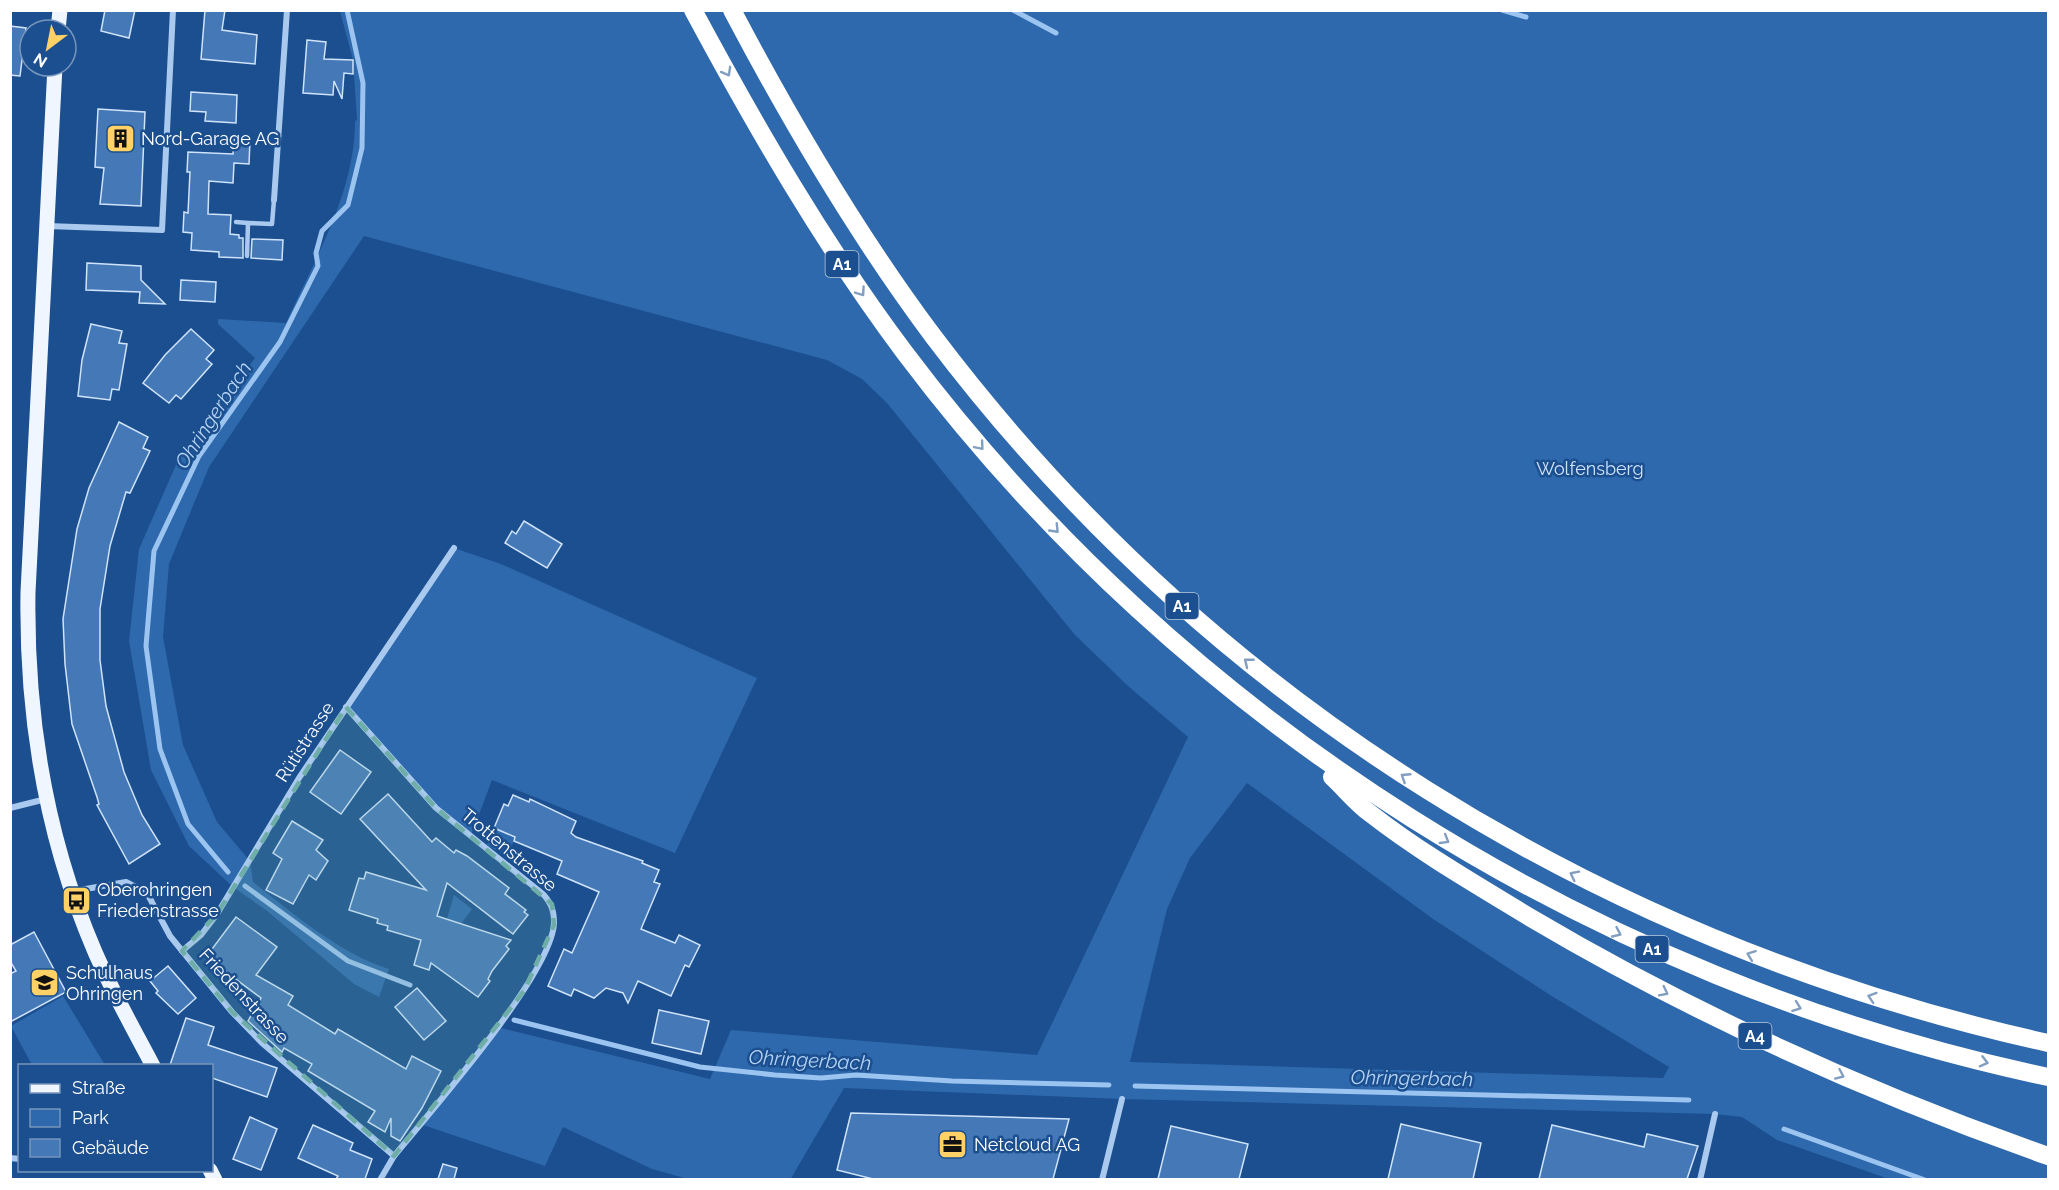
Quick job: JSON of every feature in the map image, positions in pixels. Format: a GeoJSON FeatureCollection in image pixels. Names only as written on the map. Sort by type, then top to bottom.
{"type":"FeatureCollection","features":[{"type":"Feature","properties":{"kind":"highway","name":"A1"},"geometry":{"type":"LineString","coordinates":[[693,10],[770,150],[822,235],[877,316],[944,402],[1034,507],[1104,578],[1177,645],[1292,738],[1373,795],[1456,847],[1543,896],[1641,944],[1769,997],[1855,1026],[1949,1054],[2049,1077]]}},
{"type":"Feature","properties":{"kind":"highway","name":"A1"},"geometry":{"type":"LineString","coordinates":[[732,10],[799,134],[850,217],[957,367],[1025,448],[1092,520],[1198,620],[1265,676],[1351,740],[1432,794],[1524,848],[1628,901],[1734,948],[1826,982],[1951,1020],[2049,1043]]}},
{"type":"Feature","properties":{"kind":"highway","name":"A4"},"geometry":{"type":"LineString","coordinates":[[1292,738],[1369,813],[1476,885],[1611,964],[1709,1015],[1842,1076],[2049,1156]]}},
{"type":"Feature","properties":{"kind":"main road"},"geometry":{"type":"LineString","coordinates":[[54,78],[27,638],[33,725],[47,799],[73,891],[96,954],[152,1064]]}},
{"type":"Feature","properties":{"kind":"street"},"geometry":{"type":"LineString","coordinates":[[46,226],[162,230],[173,10]]}},
{"type":"Feature","properties":{"kind":"street"},"geometry":{"type":"LineString","coordinates":[[274,200],[287,10]]}},
{"type":"Feature","properties":{"kind":"street","name":"Rütistrasse"},"geometry":{"type":"LineString","coordinates":[[182,951],[201,935],[217,914],[299,778],[454,548]]}},
{"type":"Feature","properties":{"kind":"street","name":"Trottenstrasse"},"geometry":{"type":"LineString","coordinates":[[346,707],[436,808],[543,894],[552,904],[554,925],[524,991],[394,1156],[380,1179]]}},
{"type":"Feature","properties":{"kind":"street"},"geometry":{"type":"LineString","coordinates":[[10,808],[47,799]]}},
{"type":"Feature","properties":{"kind":"street","name":"Friedenstrasse"},"geometry":{"type":"LineString","coordinates":[[73,891],[126,882],[147,893],[170,936],[232,1012],[262,1043],[394,1156]]}},
{"type":"Feature","properties":{"kind":"street"},"geometry":{"type":"LineString","coordinates":[[1102,1179],[1122,1099]]}},
{"type":"Feature","properties":{"kind":"street"},"geometry":{"type":"LineString","coordinates":[[1700,1179],[1715,1114]]}},
{"type":"Feature","properties":{"kind":"lane"},"geometry":{"type":"LineString","coordinates":[[236,222],[272,224],[274,200]]}},
{"type":"Feature","properties":{"kind":"lane"},"geometry":{"type":"LineString","coordinates":[[247,256],[248,223]]}},
{"type":"Feature","properties":{"kind":"highlighted area"},"geometry":{"type":"Polygon","coordinates":[[[346,707],[436,808],[552,904],[554,925],[524,991],[394,1156],[232,1012],[182,951],[217,914],[346,707]]]}},
{"type":"Feature","properties":{"kind":"green space","name":"Wolfensberg"},"geometry":{"type":"Polygon","coordinates":[[[340,11],[2048,11],[2048,1179],[1889,1179],[1777,1140],[1742,1117],[1715,1114],[1122,1099],[844,1088],[790,1180],[688,1179],[652,1169],[563,1127],[545,1166],[420,1124],[497,1027],[710,1079],[731,1030],[1037,1055],[1188,737],[1128,686],[1075,635],[887,403],[862,379],[827,360],[364,236],[209,467],[169,564],[163,637],[183,745],[217,822],[250,861],[253,882],[301,919],[353,954],[389,969],[379,997],[354,984],[266,910],[233,887],[189,846],[151,770],[129,641],[139,549],[179,458],[255,358],[218,324],[218,319],[286,323],[321,250],[341,199],[353,147],[355,121],[357,120],[353,60],[340,11]],[[1247,783],[1190,858],[1167,909],[1130,1062],[1663,1078],[1669,1067],[1550,995],[1433,919],[1247,783]]]}},
{"type":"Feature","properties":{"kind":"green space"},"geometry":{"type":"Polygon","coordinates":[[[454,548],[501,564],[757,678],[675,853],[492,780],[470,838],[436,808],[346,707],[454,548]]]}},
{"type":"Feature","properties":{"kind":"green space"},"geometry":{"type":"Polygon","coordinates":[[[494,828],[515,837],[508,857],[487,845],[494,828]]]}},
{"type":"Feature","properties":{"kind":"green space"},"geometry":{"type":"Polygon","coordinates":[[[454,895],[472,909],[461,924],[447,919],[454,895]]]}},
{"type":"Feature","properties":{"kind":"green space"},"geometry":{"type":"Polygon","coordinates":[[[63,996],[104,1064],[31,1064],[11,1026],[63,996]]]}},
{"type":"Feature","properties":{"kind":"building"},"geometry":{"type":"Polygon","coordinates":[[[105,10],[135,10],[129,38],[101,31],[105,10]]]}},
{"type":"Feature","properties":{"kind":"building"},"geometry":{"type":"Polygon","coordinates":[[[205,10],[225,10],[222,30],[257,35],[255,64],[201,59],[205,10]]]}},
{"type":"Feature","properties":{"kind":"building"},"geometry":{"type":"Polygon","coordinates":[[[10,26],[18,27],[18,76],[10,75],[10,26]]]}},
{"type":"Feature","properties":{"kind":"building"},"geometry":{"type":"Polygon","coordinates":[[[307,40],[326,42],[324,59],[353,60],[353,74],[344,73],[342,99],[334,81],[333,95],[303,93],[307,40]]]}},
{"type":"Feature","properties":{"kind":"building"},"geometry":{"type":"Polygon","coordinates":[[[191,92],[237,95],[236,123],[205,121],[206,112],[190,111],[191,92]]]}},
{"type":"Feature","properties":{"kind":"building","name":"Nord-Garage AG"},"geometry":{"type":"Polygon","coordinates":[[[98,109],[145,112],[141,206],[100,204],[104,168],[95,167],[98,109]]]}},
{"type":"Feature","properties":{"kind":"building"},"geometry":{"type":"Polygon","coordinates":[[[234,139],[250,140],[249,164],[234,163],[233,183],[209,181],[208,214],[231,215],[230,234],[243,238],[243,258],[219,257],[219,252],[191,250],[192,233],[183,232],[184,212],[188,213],[190,172],[187,172],[188,152],[233,154],[234,139]]]}},
{"type":"Feature","properties":{"kind":"building"},"geometry":{"type":"Polygon","coordinates":[[[252,239],[283,240],[282,260],[251,258],[252,239]]]}},
{"type":"Feature","properties":{"kind":"building"},"geometry":{"type":"Polygon","coordinates":[[[87,263],[141,266],[141,280],[165,304],[139,303],[140,292],[86,290],[87,263]]]}},
{"type":"Feature","properties":{"kind":"building"},"geometry":{"type":"Polygon","coordinates":[[[181,280],[216,282],[215,302],[180,300],[181,280]]]}},
{"type":"Feature","properties":{"kind":"building"},"geometry":{"type":"Polygon","coordinates":[[[91,324],[122,331],[119,343],[127,344],[119,390],[112,389],[110,400],[78,396],[82,360],[91,324]]]}},
{"type":"Feature","properties":{"kind":"building"},"geometry":{"type":"Polygon","coordinates":[[[191,329],[214,350],[206,359],[212,364],[181,399],[176,395],[169,403],[143,383],[165,355],[191,329]]]}},
{"type":"Feature","properties":{"kind":"building"},"geometry":{"type":"Polygon","coordinates":[[[119,422],[148,437],[143,448],[150,451],[130,493],[126,492],[110,546],[100,609],[100,660],[106,706],[124,772],[142,815],[160,844],[129,864],[97,805],[99,804],[97,797],[72,724],[65,664],[63,619],[77,529],[89,488],[119,422]]]}},
{"type":"Feature","properties":{"kind":"building"},"geometry":{"type":"Polygon","coordinates":[[[524,521],[562,544],[547,568],[505,543],[512,531],[516,534],[524,521]]]}},
{"type":"Feature","properties":{"kind":"building"},"geometry":{"type":"Polygon","coordinates":[[[340,750],[371,772],[341,814],[310,792],[340,750]]]}},
{"type":"Feature","properties":{"kind":"building"},"geometry":{"type":"Polygon","coordinates":[[[388,794],[432,842],[436,838],[454,853],[456,850],[467,856],[509,888],[505,894],[526,910],[524,912],[528,915],[513,934],[447,883],[437,916],[511,940],[506,946],[509,949],[492,971],[488,979],[490,981],[478,997],[431,963],[429,970],[414,965],[421,940],[387,930],[388,926],[377,923],[378,919],[349,910],[359,878],[364,879],[366,872],[426,890],[360,819],[388,794]]]}},
{"type":"Feature","properties":{"kind":"building"},"geometry":{"type":"Polygon","coordinates":[[[513,795],[529,802],[530,799],[576,821],[571,833],[576,837],[643,861],[642,863],[659,870],[654,882],[660,884],[641,929],[675,943],[679,935],[700,945],[689,967],[685,965],[671,996],[638,981],[628,1003],[623,993],[606,988],[594,998],[574,989],[571,996],[548,986],[564,949],[572,953],[599,892],[557,874],[562,861],[514,841],[515,837],[494,828],[504,804],[508,806],[513,795]]]}},
{"type":"Feature","properties":{"kind":"building"},"geometry":{"type":"Polygon","coordinates":[[[292,821],[323,840],[316,850],[328,861],[316,880],[309,875],[293,904],[266,890],[282,859],[273,853],[292,821]]]}},
{"type":"Feature","properties":{"kind":"building"},"geometry":{"type":"Polygon","coordinates":[[[236,917],[277,947],[256,975],[293,996],[288,1005],[335,1034],[338,1029],[406,1069],[412,1056],[441,1071],[422,1108],[400,1141],[391,1136],[391,1118],[385,1132],[368,1122],[375,1111],[308,1071],[312,1064],[284,1048],[282,1052],[248,1021],[261,998],[206,957],[236,917]]]}},
{"type":"Feature","properties":{"kind":"building"},"geometry":{"type":"Polygon","coordinates":[[[34,932],[66,992],[10,1022],[10,974],[16,971],[10,961],[10,945],[34,932]]]}},
{"type":"Feature","properties":{"kind":"building"},"geometry":{"type":"Polygon","coordinates":[[[168,966],[196,998],[178,1014],[156,993],[158,991],[150,981],[168,966]]]}},
{"type":"Feature","properties":{"kind":"building"},"geometry":{"type":"Polygon","coordinates":[[[417,988],[446,1021],[424,1040],[395,1007],[417,988]]]}},
{"type":"Feature","properties":{"kind":"building"},"geometry":{"type":"Polygon","coordinates":[[[659,1010],[709,1021],[701,1054],[652,1043],[659,1010]]]}},
{"type":"Feature","properties":{"kind":"building"},"geometry":{"type":"Polygon","coordinates":[[[186,1018],[214,1027],[208,1045],[277,1068],[267,1097],[213,1078],[213,1064],[170,1064],[186,1018]]]}},
{"type":"Feature","properties":{"kind":"building","name":"Netcloud AG"},"geometry":{"type":"Polygon","coordinates":[[[851,1113],[1069,1119],[1053,1179],[873,1179],[837,1170],[851,1113]]]}},
{"type":"Feature","properties":{"kind":"building"},"geometry":{"type":"Polygon","coordinates":[[[250,1117],[277,1129],[261,1170],[233,1159],[250,1117]]]}},
{"type":"Feature","properties":{"kind":"building"},"geometry":{"type":"Polygon","coordinates":[[[1401,1124],[1481,1143],[1473,1179],[1388,1179],[1401,1124]]]}},
{"type":"Feature","properties":{"kind":"building"},"geometry":{"type":"Polygon","coordinates":[[[313,1125],[353,1143],[350,1150],[372,1159],[365,1179],[336,1179],[338,1176],[298,1158],[313,1125]]]}},
{"type":"Feature","properties":{"kind":"building"},"geometry":{"type":"Polygon","coordinates":[[[1552,1125],[1644,1147],[1647,1134],[1698,1146],[1687,1179],[1539,1179],[1552,1125]]]}},
{"type":"Feature","properties":{"kind":"building"},"geometry":{"type":"Polygon","coordinates":[[[1171,1126],[1248,1144],[1239,1179],[1158,1179],[1171,1126]]]}},
{"type":"Feature","properties":{"kind":"building"},"geometry":{"type":"Polygon","coordinates":[[[443,1164],[457,1168],[454,1179],[438,1179],[443,1164]]]}},
{"type":"Feature","properties":{"kind":"waterway","name":"Ohringerbach"},"geometry":{"type":"LineString","coordinates":[[228,872],[188,824],[160,749],[146,646],[154,551],[199,456],[280,342],[318,266],[316,253],[322,231],[348,205],[362,148],[363,83],[347,10]]}},
{"type":"Feature","properties":{"kind":"waterway"},"geometry":{"type":"LineString","coordinates":[[1013,10],[1056,33]]}},
{"type":"Feature","properties":{"kind":"waterway"},"geometry":{"type":"LineString","coordinates":[[1502,10],[1526,17]]}},
{"type":"Feature","properties":{"kind":"waterway","name":"Ohringerbach"},"geometry":{"type":"LineString","coordinates":[[245,886],[348,961],[410,985]]}},
{"type":"Feature","properties":{"kind":"waterway","name":"Ohringerbach"},"geometry":{"type":"LineString","coordinates":[[514,1020],[700,1067],[821,1078],[856,1075],[952,1081],[1109,1085]]}},
{"type":"Feature","properties":{"kind":"waterway","name":"Ohringerbach"},"geometry":{"type":"LineString","coordinates":[[1135,1086],[1689,1100]]}},
{"type":"Feature","properties":{"kind":"waterway","name":"Ohringerbach"},"geometry":{"type":"LineString","coordinates":[[1784,1129],[1925,1180]]}},
{"type":"Feature","properties":{"kind":"place","name":"Nord-Garage AG"},"geometry":{"type":"Point","coordinates":[120,139]}},
{"type":"Feature","properties":{"kind":"place","name":"Oberohringen Friedenstrasse"},"geometry":{"type":"Point","coordinates":[76,900]}},
{"type":"Feature","properties":{"kind":"place","name":"Schulhaus Ohringen"},"geometry":{"type":"Point","coordinates":[45,983]}},
{"type":"Feature","properties":{"kind":"place","name":"Netcloud AG"},"geometry":{"type":"Point","coordinates":[953,1145]}}]}
